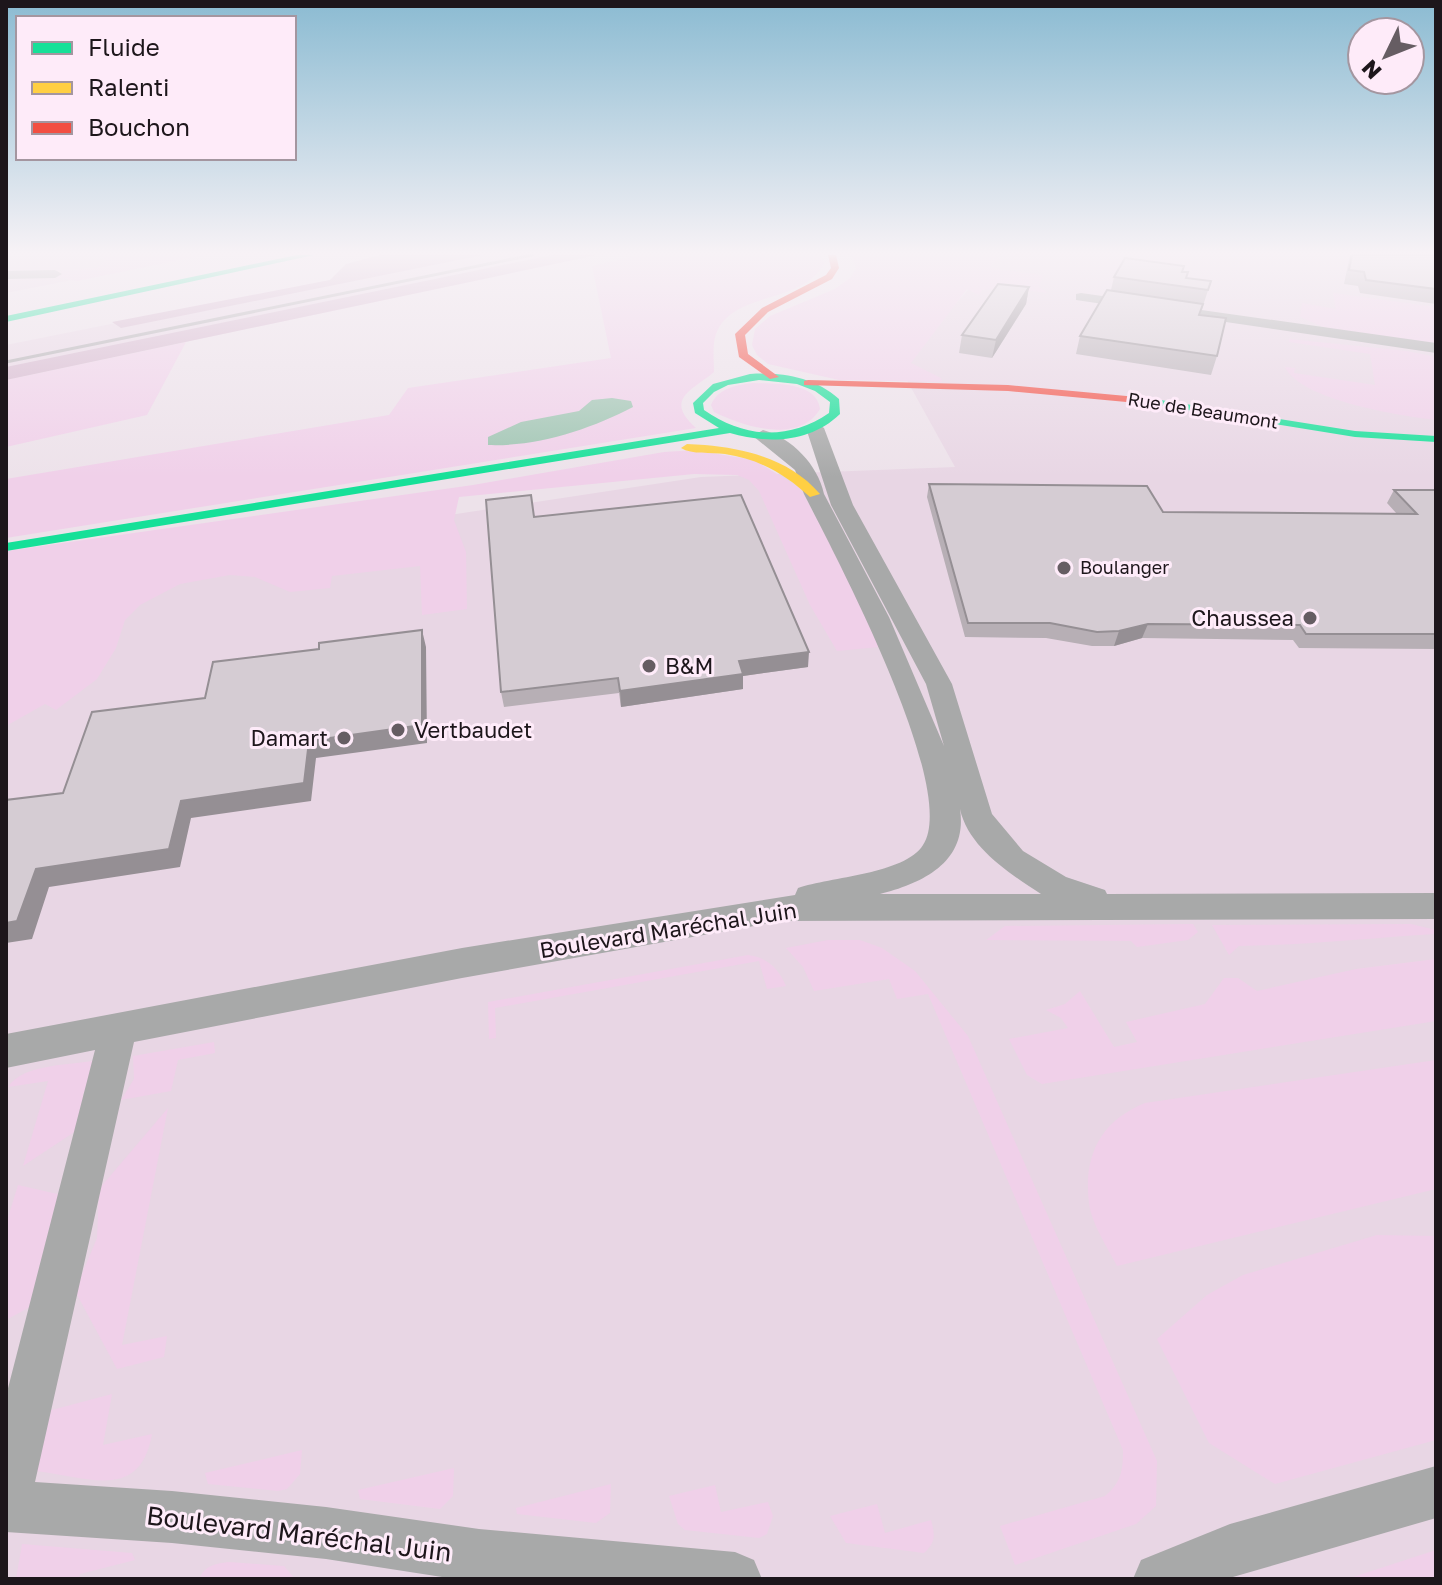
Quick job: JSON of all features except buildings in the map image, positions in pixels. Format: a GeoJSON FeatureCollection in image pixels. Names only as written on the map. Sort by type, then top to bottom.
{"type":"FeatureCollection","features":[{"type":"Feature","properties":{"kind":"main road"},"geometry":{"type":"LineString","coordinates":[[720,384],[722,350],[729,329]]}},
{"type":"Feature","properties":{"kind":"main road"},"geometry":{"type":"LineString","coordinates":[[745,329],[740,334],[743,355],[774,377]]}},
{"type":"Feature","properties":{"kind":"main road"},"geometry":{"type":"LineString","coordinates":[[774,377],[720,384],[702,396],[699,411],[715,425],[763,436],[815,428],[849,406],[808,383]]}},
{"type":"Feature","properties":{"kind":"main road","name":"Rue de Beaumont"},"geometry":{"type":"LineString","coordinates":[[774,377],[865,388],[969,387],[1121,398],[1373,438],[1436,439]]}},
{"type":"Feature","properties":{"kind":"main road","name":"Rue de Beaumont"},"geometry":{"type":"LineString","coordinates":[[849,406],[969,387]]}},
{"type":"Feature","properties":{"kind":"main road"},"geometry":{"type":"LineString","coordinates":[[6,547],[728,430]]}},
{"type":"Feature","properties":{"kind":"main road"},"geometry":{"type":"LineString","coordinates":[[1373,438],[1436,447]]}},
{"type":"Feature","properties":{"kind":"main road"},"geometry":{"type":"LineString","coordinates":[[542,461],[582,463],[661,449],[708,447],[766,459],[799,475],[814,494]]}},
{"type":"Feature","properties":{"kind":"street"},"geometry":{"type":"LineString","coordinates":[[1301,329],[1436,348]]}},
{"type":"Feature","properties":{"kind":"street"},"geometry":{"type":"LineString","coordinates":[[1385,341],[1436,355]]}},
{"type":"Feature","properties":{"kind":"street"},"geometry":{"type":"LineString","coordinates":[[815,428],[842,505],[924,651],[939,684],[966,769],[977,818],[1012,860],[1054,886],[1117,907]]}},
{"type":"Feature","properties":{"kind":"street"},"geometry":{"type":"LineString","coordinates":[[763,436],[799,460],[812,477],[814,494],[886,634],[931,740],[946,822],[940,849],[911,871],[816,895],[782,908]]}},
{"type":"Feature","properties":{"kind":"street","name":"Boulevard Maréchal Juin"},"geometry":{"type":"LineString","coordinates":[[6,1051],[782,908],[1431,908]]}},
{"type":"Feature","properties":{"kind":"street"},"geometry":{"type":"LineString","coordinates":[[6,1496],[119,1028]]}},
{"type":"Feature","properties":{"kind":"street"},"geometry":{"type":"LineString","coordinates":[[1160,1579],[1230,1551],[1436,1492]]}},
{"type":"Feature","properties":{"kind":"street","name":"Boulevard Maréchal Juin"},"geometry":{"type":"LineString","coordinates":[[6,1506],[172,1517],[326,1533],[479,1556],[735,1579]]}},
{"type":"Feature","properties":{"kind":"shaded area"},"geometry":{"type":"Polygon","coordinates":[[[86,329],[247,329],[6,380],[6,345],[86,329]]]}},
{"type":"Feature","properties":{"kind":"shaded area"},"geometry":{"type":"Polygon","coordinates":[[[191,329],[247,329],[6,380],[6,367],[191,329]]]}},
{"type":"Feature","properties":{"kind":"shaded area"},"geometry":{"type":"Polygon","coordinates":[[[605,329],[719,329],[715,338],[714,372],[690,390],[682,402],[686,418],[696,428],[6,538],[6,479],[389,415],[408,388],[611,358],[605,329]]]}},
{"type":"Feature","properties":{"kind":"shaded area"},"geometry":{"type":"Polygon","coordinates":[[[755,329],[937,329],[911,363],[941,378],[942,382],[839,380],[768,364],[757,355],[752,345],[755,329]]]}},
{"type":"Feature","properties":{"kind":"shaded area"},"geometry":{"type":"Polygon","coordinates":[[[933,329],[1436,329],[1436,1579],[6,1579],[6,666],[185,555],[701,477],[955,467],[899,366],[933,329]]]}},
{"type":"Feature","properties":{"kind":"shaded area"},"geometry":{"type":"Polygon","coordinates":[[[1328,329],[1436,329],[1436,344],[1328,329]]]}},
{"type":"Feature","properties":{"kind":"shaded area"},"geometry":{"type":"Polygon","coordinates":[[[1289,339],[1407,351],[1436,357],[1436,420],[1353,404],[1310,389],[1294,379],[1285,367],[1295,368],[1294,373],[1375,385],[1370,354],[1289,342],[1289,339]]]}},
{"type":"Feature","properties":{"kind":"shaded area"},"geometry":{"type":"Polygon","coordinates":[[[186,342],[147,415],[6,447],[6,380],[186,342]]]}},
{"type":"Feature","properties":{"kind":"shaded area"},"geometry":{"type":"Polygon","coordinates":[[[752,383],[782,384],[803,389],[817,400],[820,409],[811,420],[799,427],[785,429],[754,427],[714,412],[711,405],[718,395],[752,383]]]}},
{"type":"Feature","properties":{"kind":"shaded area"},"geometry":{"type":"Polygon","coordinates":[[[612,398],[631,401],[633,407],[600,422],[544,440],[488,445],[488,437],[521,422],[579,411],[592,400],[612,398]]]}},
{"type":"Feature","properties":{"kind":"shaded area"},"geometry":{"type":"Polygon","coordinates":[[[695,450],[754,460],[800,488],[880,636],[879,647],[837,651],[810,605],[759,491],[749,480],[737,475],[694,474],[459,497],[454,520],[466,552],[467,609],[422,615],[420,566],[332,576],[330,588],[290,592],[255,577],[230,575],[180,584],[140,605],[125,620],[116,648],[97,679],[56,710],[45,704],[6,726],[6,551],[473,485],[664,452],[695,450]]]}},
{"type":"Feature","properties":{"kind":"shaded area"},"geometry":{"type":"Polygon","coordinates":[[[1193,924],[1198,932],[1188,940],[1137,947],[1131,941],[986,940],[1005,926],[1193,924]]]}},
{"type":"Feature","properties":{"kind":"shaded area"},"geometry":{"type":"Polygon","coordinates":[[[1411,924],[1436,930],[1436,934],[1239,946],[1229,955],[1212,925],[1411,924]]]}},
{"type":"Feature","properties":{"kind":"shaded area"},"geometry":{"type":"Polygon","coordinates":[[[828,940],[860,940],[882,948],[915,971],[968,1036],[1157,1461],[1156,1506],[1136,1524],[1015,1565],[1000,1526],[1105,1496],[1120,1476],[1123,1450],[928,994],[897,999],[889,979],[814,991],[803,967],[786,948],[828,940]]]}},
{"type":"Feature","properties":{"kind":"shaded area"},"geometry":{"type":"Polygon","coordinates":[[[748,955],[772,965],[786,986],[767,989],[759,961],[495,1008],[496,1038],[489,1039],[488,1002],[748,955]]]}},
{"type":"Feature","properties":{"kind":"shaded area"},"geometry":{"type":"Polygon","coordinates":[[[1436,959],[1436,1021],[1042,1084],[1027,1075],[1009,1039],[1068,1028],[1061,1018],[1046,1010],[1065,1004],[1080,991],[1114,1047],[1137,1042],[1126,1022],[1205,1004],[1224,978],[1238,978],[1257,991],[1356,969],[1436,959]]]}},
{"type":"Feature","properties":{"kind":"shaded area"},"geometry":{"type":"Polygon","coordinates":[[[214,1042],[215,1053],[178,1060],[171,1091],[121,1100],[134,1079],[133,1056],[214,1042]]]}},
{"type":"Feature","properties":{"kind":"shaded area"},"geometry":{"type":"Polygon","coordinates":[[[100,1060],[83,1094],[82,1127],[23,1166],[48,1081],[8,1087],[15,1079],[37,1069],[100,1060]]]}},
{"type":"Feature","properties":{"kind":"shaded area"},"geometry":{"type":"Polygon","coordinates":[[[1436,1060],[1436,1189],[1117,1266],[1090,1211],[1089,1170],[1092,1155],[1106,1130],[1130,1110],[1145,1103],[1436,1060]]]}},
{"type":"Feature","properties":{"kind":"shaded area"},"geometry":{"type":"Polygon","coordinates":[[[168,1108],[122,1345],[167,1336],[164,1357],[117,1369],[75,1291],[97,1238],[99,1189],[168,1108]]]}},
{"type":"Feature","properties":{"kind":"shaded area"},"geometry":{"type":"Polygon","coordinates":[[[18,1185],[66,1196],[45,1244],[41,1301],[6,1320],[6,1224],[18,1185]]]}},
{"type":"Feature","properties":{"kind":"shaded area"},"geometry":{"type":"Polygon","coordinates":[[[1377,1235],[1436,1236],[1436,1440],[1275,1484],[1209,1443],[1157,1339],[1207,1295],[1243,1275],[1377,1235]]]}},
{"type":"Feature","properties":{"kind":"shaded area"},"geometry":{"type":"Polygon","coordinates":[[[112,1394],[103,1445],[152,1434],[146,1455],[136,1469],[124,1477],[109,1480],[36,1471],[48,1411],[112,1394]]]}},
{"type":"Feature","properties":{"kind":"shaded area"},"geometry":{"type":"Polygon","coordinates":[[[302,1450],[300,1474],[287,1489],[278,1491],[208,1484],[205,1473],[302,1450]]]}},
{"type":"Feature","properties":{"kind":"shaded area"},"geometry":{"type":"Polygon","coordinates":[[[454,1468],[453,1496],[440,1509],[360,1499],[358,1490],[454,1468]]]}},
{"type":"Feature","properties":{"kind":"shaded area"},"geometry":{"type":"Polygon","coordinates":[[[611,1484],[610,1513],[596,1523],[517,1514],[516,1508],[611,1484]]]}},
{"type":"Feature","properties":{"kind":"shaded area"},"geometry":{"type":"Polygon","coordinates":[[[715,1485],[721,1512],[768,1502],[773,1516],[767,1534],[759,1538],[685,1530],[678,1524],[669,1496],[715,1485]]]}},
{"type":"Feature","properties":{"kind":"shaded area"},"geometry":{"type":"Polygon","coordinates":[[[877,1504],[885,1533],[931,1520],[934,1538],[928,1549],[924,1553],[846,1543],[830,1516],[877,1504]]]}},
{"type":"Feature","properties":{"kind":"shaded area"},"geometry":{"type":"Polygon","coordinates":[[[22,1544],[132,1553],[135,1560],[80,1574],[79,1579],[16,1579],[22,1544]]]}},
{"type":"Feature","properties":{"kind":"shaded area"},"geometry":{"type":"Polygon","coordinates":[[[1436,1550],[1436,1579],[1347,1579],[1436,1550]]]}},
{"type":"Feature","properties":{"kind":"shaded area"},"geometry":{"type":"Polygon","coordinates":[[[229,1562],[284,1566],[295,1579],[199,1579],[207,1568],[229,1562]]]}},
{"type":"Feature","properties":{"kind":"railway"},"geometry":{"type":"LineString","coordinates":[[6,362],[168,329]]}},
{"type":"Feature","properties":{"kind":"traffic: fast"},"geometry":{"type":"LineString","coordinates":[[759,377],[790,379],[818,388],[835,401],[834,414],[802,432],[766,437],[731,430],[699,411],[698,403],[717,386],[733,380],[759,377]]}},
{"type":"Feature","properties":{"kind":"traffic: fast"},"geometry":{"type":"LineString","coordinates":[[1148,401],[1355,434],[1436,439]]}},
{"type":"Feature","properties":{"kind":"traffic: fast"},"geometry":{"type":"LineString","coordinates":[[6,547],[728,430]]}},
{"type":"Feature","properties":{"kind":"traffic: slow"},"geometry":{"type":"LineString","coordinates":[[687,448],[723,450],[756,457],[786,471],[814,494]]}},
{"type":"Feature","properties":{"kind":"traffic: jam"},"geometry":{"type":"LineString","coordinates":[[745,329],[740,334],[743,355],[774,377]]}},
{"type":"Feature","properties":{"kind":"traffic: jam"},"geometry":{"type":"LineString","coordinates":[[808,383],[1008,388],[1148,401]]}},
{"type":"Feature","properties":{"kind":"place","name":"Boulanger"},"geometry":{"type":"Point","coordinates":[1064,568]}},
{"type":"Feature","properties":{"kind":"place","name":"Chaussea"},"geometry":{"type":"Point","coordinates":[1310,618]}},
{"type":"Feature","properties":{"kind":"place","name":"B&M"},"geometry":{"type":"Point","coordinates":[649,666]}},
{"type":"Feature","properties":{"kind":"place","name":"Vertbaudet"},"geometry":{"type":"Point","coordinates":[398,730]}},
{"type":"Feature","properties":{"kind":"place","name":"Damart"},"geometry":{"type":"Point","coordinates":[344,738]}}]}
